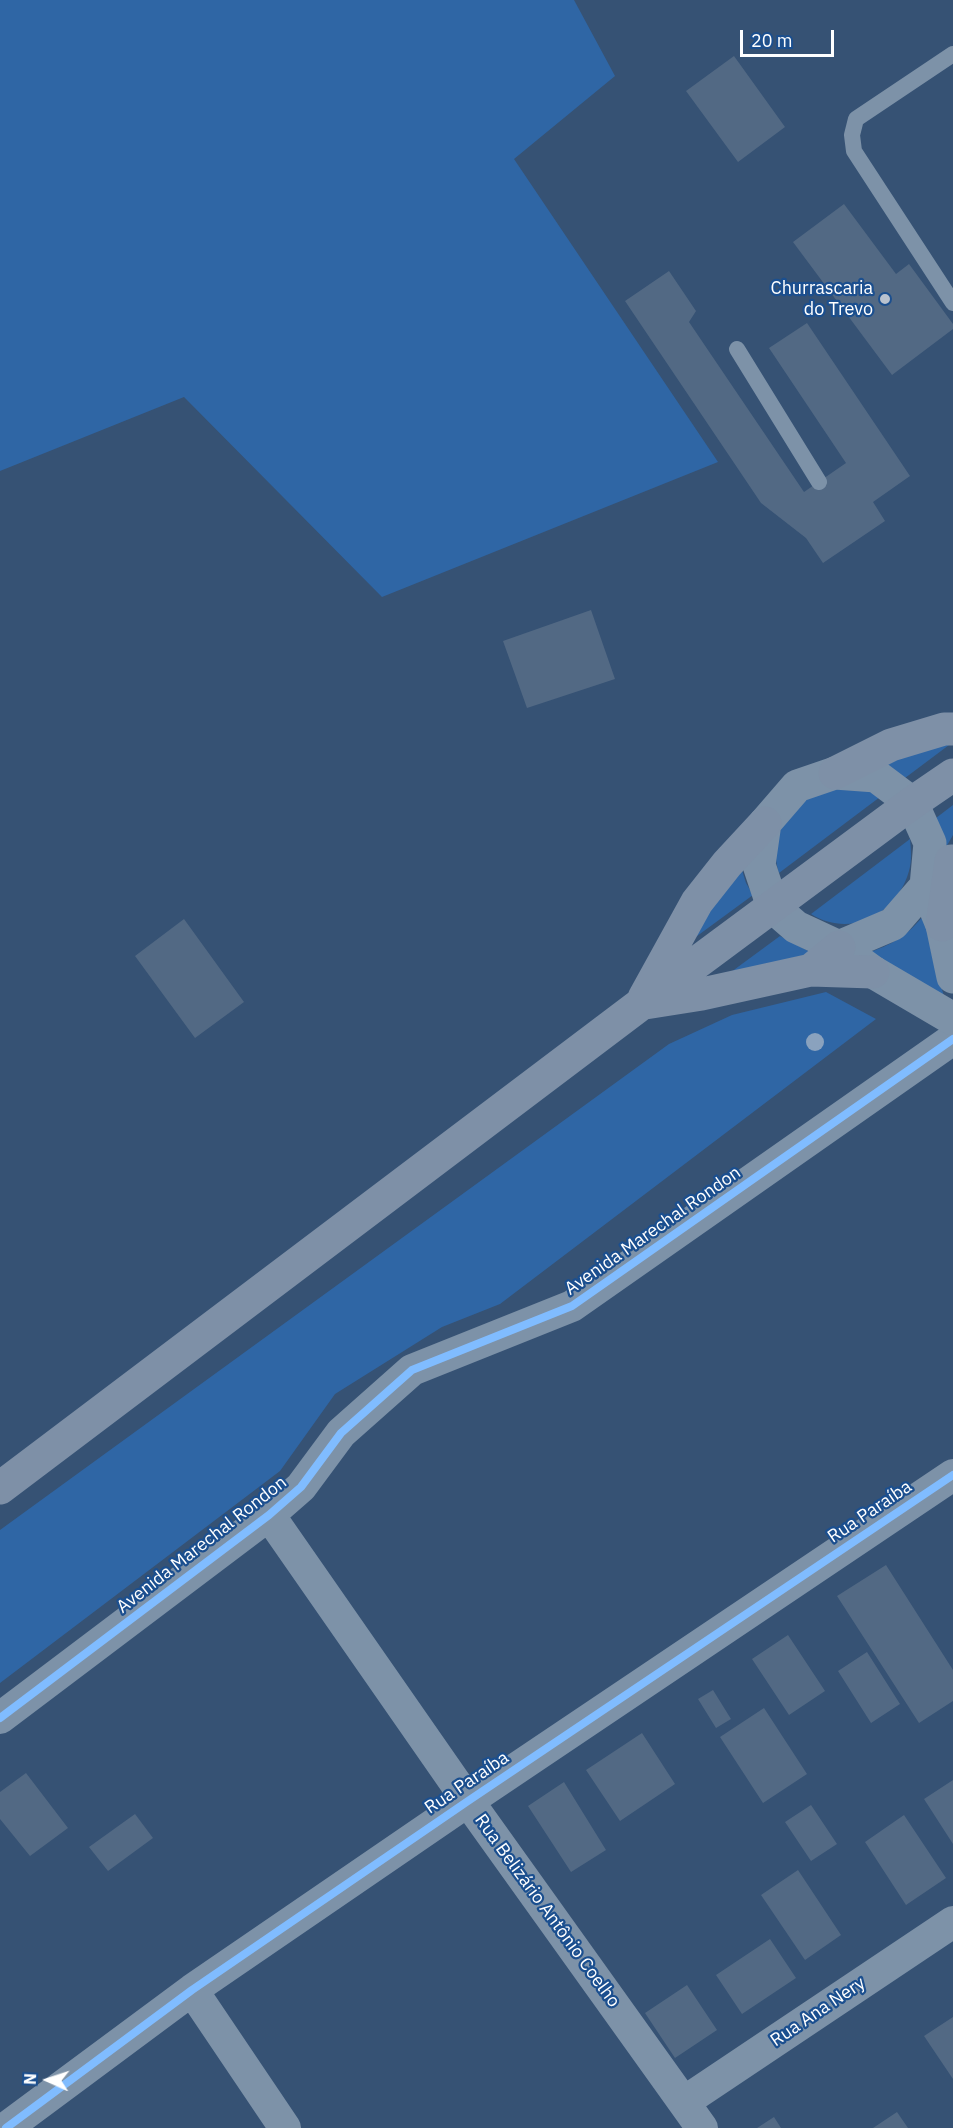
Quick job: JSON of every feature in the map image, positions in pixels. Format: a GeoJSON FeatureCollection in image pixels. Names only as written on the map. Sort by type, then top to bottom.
{"type":"FeatureCollection","features":[{"type":"Feature","properties":{"kind":"highway"},"geometry":{"type":"LineString","coordinates":[[835,773],[891,745],[945,729],[953,729]]}},
{"type":"Feature","properties":{"kind":"highway"},"geometry":{"type":"LineString","coordinates":[[0,1488],[641,1004],[953,775]]}},
{"type":"Feature","properties":{"kind":"highway"},"geometry":{"type":"LineString","coordinates":[[641,1004],[697,902],[727,864],[765,823]]}},
{"type":"Feature","properties":{"kind":"highway"},"geometry":{"type":"LineString","coordinates":[[926,886],[952,860]]}},
{"type":"Feature","properties":{"kind":"highway"},"geometry":{"type":"LineString","coordinates":[[942,926],[952,860]]}},
{"type":"Feature","properties":{"kind":"highway"},"geometry":{"type":"LineString","coordinates":[[811,970],[839,947]]}},
{"type":"Feature","properties":{"kind":"highway"},"geometry":{"type":"LineString","coordinates":[[641,1004],[702,994],[811,970],[873,972]]}},
{"type":"Feature","properties":{"kind":"street"},"geometry":{"type":"LineString","coordinates":[[953,977],[942,926],[926,886],[930,843],[912,804],[876,776],[835,773],[797,786],[765,823],[759,865],[773,907],[796,927],[839,947],[873,972],[953,1019]]}},
{"type":"Feature","properties":{"kind":"street"},"geometry":{"type":"LineString","coordinates":[[839,947],[893,924],[926,886]]}},
{"type":"Feature","properties":{"kind":"street","name":"Avenida Marechal Rondon"},"geometry":{"type":"LineString","coordinates":[[0,1718],[269,1515],[301,1487],[341,1433],[412,1370],[572,1306],[953,1040]]}},
{"type":"Feature","properties":{"kind":"street","name":"Rua Paraíba"},"geometry":{"type":"LineString","coordinates":[[6,2128],[192,1990],[468,1801],[953,1475]]}},
{"type":"Feature","properties":{"kind":"street","name":"Rua Belizário Antônio Coelho"},"geometry":{"type":"LineString","coordinates":[[269,1515],[468,1801],[702,2128]]}},
{"type":"Feature","properties":{"kind":"street","name":"Rua Ana Nery"},"geometry":{"type":"LineString","coordinates":[[684,2102],[953,1922]]}},
{"type":"Feature","properties":{"kind":"street"},"geometry":{"type":"LineString","coordinates":[[192,1990],[285,2128]]}},
{"type":"Feature","properties":{"kind":"lane"},"geometry":{"type":"LineString","coordinates":[[953,54],[856,119],[852,135],[854,152],[953,303]]}},
{"type":"Feature","properties":{"kind":"lane"},"geometry":{"type":"LineString","coordinates":[[737,349],[819,482]]}},
{"type":"Feature","properties":{"kind":"shaded area"},"geometry":{"type":"Polygon","coordinates":[[[0,0],[574,0],[615,76],[514,159],[718,462],[382,597],[184,397],[0,471],[0,0]]]}},
{"type":"Feature","properties":{"kind":"shaded area"},"geometry":{"type":"Polygon","coordinates":[[[953,742],[905,778],[882,762],[953,742]]]}},
{"type":"Feature","properties":{"kind":"shaded area"},"geometry":{"type":"Polygon","coordinates":[[[829,789],[870,791],[880,797],[779,873],[776,846],[783,820],[798,803],[829,789]]]}},
{"type":"Feature","properties":{"kind":"shaded area"},"geometry":{"type":"Polygon","coordinates":[[[953,805],[953,835],[945,849],[936,818],[953,805]]]}},
{"type":"Feature","properties":{"kind":"shaded area"},"geometry":{"type":"Polygon","coordinates":[[[910,839],[909,871],[903,886],[883,910],[856,923],[842,924],[826,921],[811,914],[910,839]]]}},
{"type":"Feature","properties":{"kind":"shaded area"},"geometry":{"type":"Polygon","coordinates":[[[741,867],[753,895],[693,939],[713,904],[741,867]]]}},
{"type":"Feature","properties":{"kind":"shaded area"},"geometry":{"type":"Polygon","coordinates":[[[924,915],[933,960],[947,1006],[866,953],[898,939],[924,915]]]}},
{"type":"Feature","properties":{"kind":"shaded area"},"geometry":{"type":"Polygon","coordinates":[[[780,936],[812,953],[727,975],[780,936]]]}},
{"type":"Feature","properties":{"kind":"shaded area"},"geometry":{"type":"Polygon","coordinates":[[[826,992],[876,1019],[500,1304],[442,1327],[335,1394],[280,1471],[0,1683],[0,1530],[669,1044],[732,1015],[826,992]]]}},
{"type":"Feature","properties":{"kind":"building"},"geometry":{"type":"Polygon","coordinates":[[[734,56],[785,127],[738,162],[686,91],[734,56]]]}},
{"type":"Feature","properties":{"kind":"building","name":"Churrascaria do Trevo"},"geometry":{"type":"Polygon","coordinates":[[[844,204],[896,274],[909,264],[953,324],[953,329],[892,375],[793,242],[844,204]]]}},
{"type":"Feature","properties":{"kind":"building"},"geometry":{"type":"Polygon","coordinates":[[[669,271],[696,311],[689,322],[804,492],[846,463],[769,348],[807,323],[910,476],[873,502],[885,521],[823,563],[806,538],[761,503],[625,301],[669,271]]]}},
{"type":"Feature","properties":{"kind":"building"},"geometry":{"type":"Polygon","coordinates":[[[591,610],[615,679],[527,708],[503,641],[591,610]]]}},
{"type":"Feature","properties":{"kind":"building"},"geometry":{"type":"Polygon","coordinates":[[[184,919],[244,1002],[195,1038],[135,956],[184,919]]]}},
{"type":"Feature","properties":{"kind":"building"},"geometry":{"type":"Polygon","coordinates":[[[886,1565],[953,1670],[953,1701],[919,1723],[837,1596],[886,1565]]]}},
{"type":"Feature","properties":{"kind":"building"},"geometry":{"type":"Polygon","coordinates":[[[788,1635],[825,1691],[789,1715],[752,1659],[788,1635]]]}},
{"type":"Feature","properties":{"kind":"building"},"geometry":{"type":"Polygon","coordinates":[[[867,1652],[900,1704],[871,1723],[838,1671],[867,1652]]]}},
{"type":"Feature","properties":{"kind":"building"},"geometry":{"type":"Polygon","coordinates":[[[713,1690],[731,1719],[716,1728],[698,1699],[713,1690]]]}},
{"type":"Feature","properties":{"kind":"building"},"geometry":{"type":"Polygon","coordinates":[[[764,1708],[807,1774],[763,1803],[720,1737],[764,1708]]]}},
{"type":"Feature","properties":{"kind":"building"},"geometry":{"type":"Polygon","coordinates":[[[642,1733],[675,1784],[620,1821],[586,1770],[642,1733]]]}},
{"type":"Feature","properties":{"kind":"building"},"geometry":{"type":"Polygon","coordinates":[[[26,1773],[68,1828],[30,1856],[0,1819],[0,1792],[26,1773]]]}},
{"type":"Feature","properties":{"kind":"building"},"geometry":{"type":"Polygon","coordinates":[[[953,1780],[953,1844],[924,1799],[953,1780]]]}},
{"type":"Feature","properties":{"kind":"building"},"geometry":{"type":"Polygon","coordinates":[[[564,1782],[606,1850],[571,1872],[528,1806],[564,1782]]]}},
{"type":"Feature","properties":{"kind":"building"},"geometry":{"type":"Polygon","coordinates":[[[811,1805],[837,1844],[811,1861],[785,1822],[811,1805]]]}},
{"type":"Feature","properties":{"kind":"building"},"geometry":{"type":"Polygon","coordinates":[[[135,1814],[153,1838],[108,1871],[89,1847],[135,1814]]]}},
{"type":"Feature","properties":{"kind":"building"},"geometry":{"type":"Polygon","coordinates":[[[904,1815],[946,1878],[906,1905],[865,1842],[904,1815]]]}},
{"type":"Feature","properties":{"kind":"building"},"geometry":{"type":"Polygon","coordinates":[[[798,1870],[841,1935],[805,1960],[761,1895],[798,1870]]]}},
{"type":"Feature","properties":{"kind":"building"},"geometry":{"type":"Polygon","coordinates":[[[770,1939],[796,1978],[742,2014],[716,1975],[770,1939]]]}},
{"type":"Feature","properties":{"kind":"building"},"geometry":{"type":"Polygon","coordinates":[[[687,1985],[717,2030],[675,2058],[645,2013],[687,1985]]]}},
{"type":"Feature","properties":{"kind":"building"},"geometry":{"type":"Polygon","coordinates":[[[953,2017],[953,2079],[924,2036],[953,2017]]]}},
{"type":"Feature","properties":{"kind":"building"},"geometry":{"type":"Polygon","coordinates":[[[897,2112],[908,2128],[873,2128],[897,2112]]]}},
{"type":"Feature","properties":{"kind":"building"},"geometry":{"type":"Polygon","coordinates":[[[774,2117],[781,2128],[757,2128],[774,2117]]]}},
{"type":"Feature","properties":{"kind":"cycle path"},"geometry":{"type":"LineString","coordinates":[[0,1718],[269,1515],[301,1487],[341,1433],[412,1370],[572,1306],[953,1039]]}},
{"type":"Feature","properties":{"kind":"cycle path"},"geometry":{"type":"LineString","coordinates":[[6,2128],[192,1990],[468,1801],[953,1475]]}},
{"type":"Feature","properties":{"kind":"place","name":"Churrascaria do Trevo"},"geometry":{"type":"Point","coordinates":[885,299]}}]}
